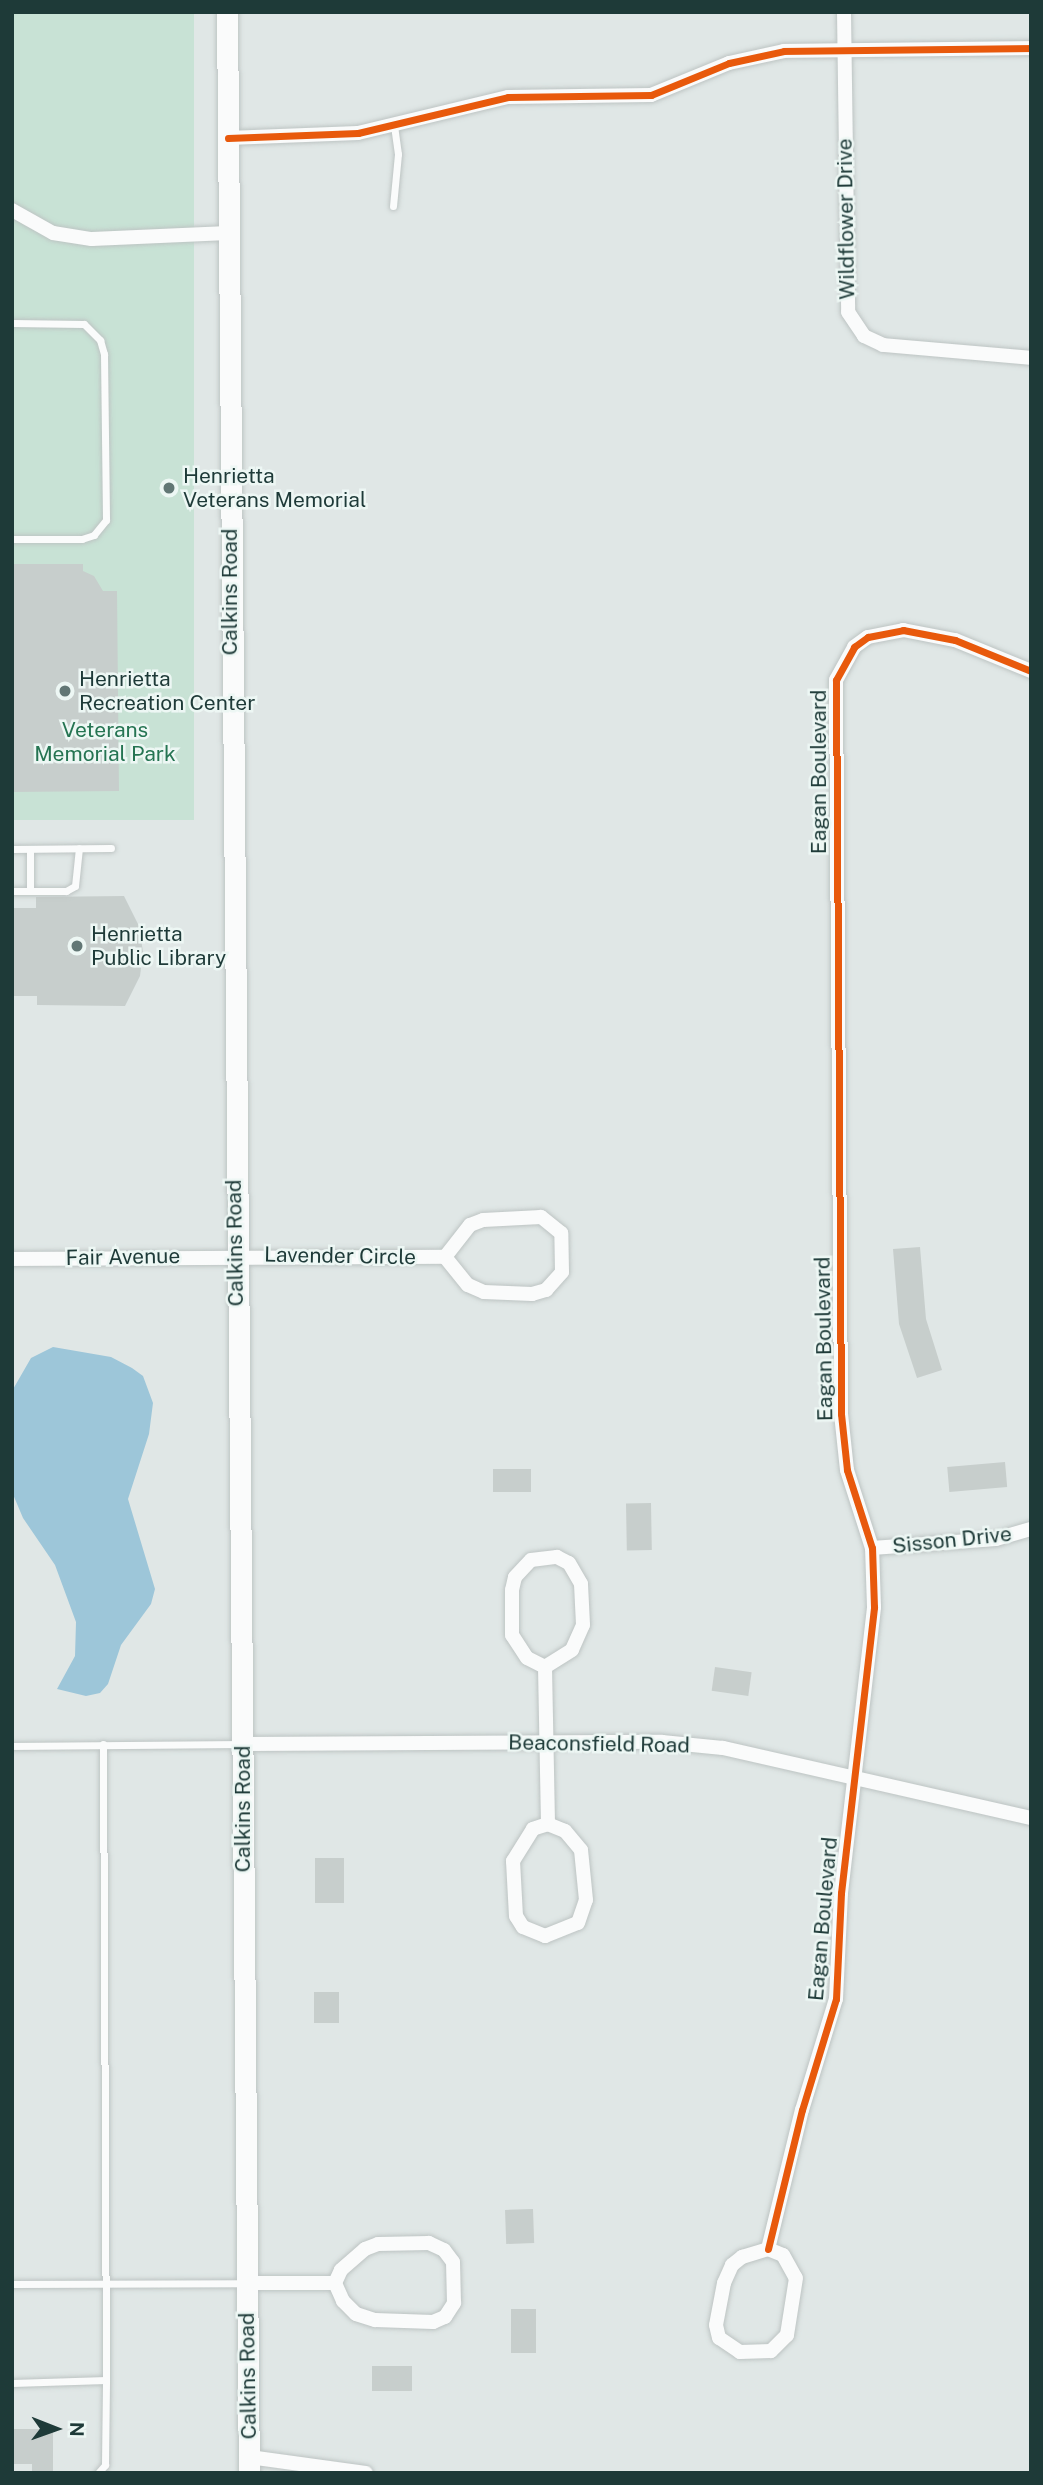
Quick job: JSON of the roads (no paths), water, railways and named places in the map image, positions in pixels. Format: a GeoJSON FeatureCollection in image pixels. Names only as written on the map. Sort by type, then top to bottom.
{"type":"FeatureCollection","features":[{"type":"Feature","properties":{"kind":"main road","name":"Calkins Road"},"geometry":{"type":"LineString","coordinates":[[227,12],[234,1255],[243,1744],[249,2465]]}},
{"type":"Feature","properties":{"kind":"street","name":"Wildflower Drive"},"geometry":{"type":"LineString","coordinates":[[844,12],[844,285],[853,321],[864,335],[883,345],[1031,358]]}},
{"type":"Feature","properties":{"kind":"street"},"geometry":{"type":"LineString","coordinates":[[228,138],[358,133],[508,97],[650,95],[729,63],[784,51],[845,47],[1031,48]]}},
{"type":"Feature","properties":{"kind":"street"},"geometry":{"type":"LineString","coordinates":[[12,210],[53,233],[92,239],[228,233]]}},
{"type":"Feature","properties":{"kind":"street","name":"Eagan Boulevard"},"geometry":{"type":"LineString","coordinates":[[768,2249],[802,2110],[836,1999],[841,1893],[874,1606],[872,1548],[847,1470],[841,1414],[836,680],[853,648],[868,637],[903,630],[955,640],[1031,671]]}},
{"type":"Feature","properties":{"kind":"street","name":"Lavender Circle"},"geometry":{"type":"LineString","coordinates":[[234,1255],[445,1257],[468,1284],[484,1292],[531,1294],[546,1290],[562,1272],[561,1233],[541,1217],[483,1220],[470,1225],[445,1257]]}},
{"type":"Feature","properties":{"kind":"street","name":"Fair Avenue"},"geometry":{"type":"LineString","coordinates":[[12,1259],[234,1255]]}},
{"type":"Feature","properties":{"kind":"street","name":"Sisson Drive"},"geometry":{"type":"LineString","coordinates":[[872,1548],[996,1539],[1031,1529]]}},
{"type":"Feature","properties":{"kind":"street"},"geometry":{"type":"LineString","coordinates":[[557,1557],[569,1563],[582,1584],[583,1625],[572,1650],[545,1667],[527,1658],[512,1635],[512,1590],[515,1577],[531,1560],[557,1557]]}},
{"type":"Feature","properties":{"kind":"street"},"geometry":{"type":"LineString","coordinates":[[545,1667],[548,1824]]}},
{"type":"Feature","properties":{"kind":"street","name":"Beaconsfield Road"},"geometry":{"type":"LineString","coordinates":[[243,1744],[649,1741],[723,1748],[1031,1818]]}},
{"type":"Feature","properties":{"kind":"street"},"geometry":{"type":"LineString","coordinates":[[548,1824],[565,1830],[581,1850],[586,1900],[578,1923],[545,1936],[523,1927],[516,1916],[513,1861],[533,1829],[548,1824]]}},
{"type":"Feature","properties":{"kind":"street"},"geometry":{"type":"LineString","coordinates":[[429,2243],[444,2250],[453,2262],[454,2303],[445,2317],[433,2322],[374,2320],[356,2314],[343,2301],[335,2283],[341,2270],[365,2249],[378,2244],[429,2243]]}},
{"type":"Feature","properties":{"kind":"street"},"geometry":{"type":"LineString","coordinates":[[768,2249],[783,2255],[796,2278],[791,2318],[780,2345],[759,2354],[740,2352],[719,2338],[716,2325],[724,2283],[732,2265],[742,2257],[768,2249]]}},
{"type":"Feature","properties":{"kind":"street"},"geometry":{"type":"LineString","coordinates":[[246,2283],[335,2283]]}},
{"type":"Feature","properties":{"kind":"street"},"geometry":{"type":"LineString","coordinates":[[249,2465],[366,2473]]}},
{"type":"Feature","properties":{"kind":"lane"},"geometry":{"type":"LineString","coordinates":[[393,206],[398,153],[394,126]]}},
{"type":"Feature","properties":{"kind":"lane"},"geometry":{"type":"LineString","coordinates":[[12,323],[84,324],[100,340],[104,354],[106,520],[94,535],[82,539],[12,539]]}},
{"type":"Feature","properties":{"kind":"lane"},"geometry":{"type":"LineString","coordinates":[[12,891],[66,891],[75,886],[79,848]]}},
{"type":"Feature","properties":{"kind":"lane"},"geometry":{"type":"LineString","coordinates":[[12,849],[111,848]]}},
{"type":"Feature","properties":{"kind":"lane"},"geometry":{"type":"LineString","coordinates":[[30,849],[30,891]]}},
{"type":"Feature","properties":{"kind":"lane"},"geometry":{"type":"LineString","coordinates":[[98,2473],[105,2465],[106,2380],[103,1744]]}},
{"type":"Feature","properties":{"kind":"lane"},"geometry":{"type":"LineString","coordinates":[[12,1746],[243,1744]]}},
{"type":"Feature","properties":{"kind":"lane"},"geometry":{"type":"LineString","coordinates":[[12,2284],[246,2283]]}},
{"type":"Feature","properties":{"kind":"lane"},"geometry":{"type":"LineString","coordinates":[[12,2382],[106,2380]]}},
{"type":"Feature","properties":{"kind":"water"},"geometry":{"type":"Polygon","coordinates":[[[53,1347],[111,1357],[132,1368],[143,1376],[153,1403],[149,1434],[128,1499],[155,1589],[151,1604],[121,1645],[108,1684],[100,1693],[86,1696],[57,1689],[75,1656],[76,1622],[55,1565],[23,1518],[12,1492],[12,1391],[31,1358],[53,1347]]]}},
{"type":"Feature","properties":{"kind":"place","name":"Henrietta Veterans Memorial"},"geometry":{"type":"Point","coordinates":[169,488]}},
{"type":"Feature","properties":{"kind":"place","name":"Henrietta Recreation Center"},"geometry":{"type":"Point","coordinates":[65,691]}},
{"type":"Feature","properties":{"kind":"place","name":"Henrietta Public Library"},"geometry":{"type":"Point","coordinates":[77,946]}},
{"type":"Feature","properties":{"kind":"park label","name":"Veterans Memorial Park"},"geometry":{"type":"Point","coordinates":[105,742]}}]}
